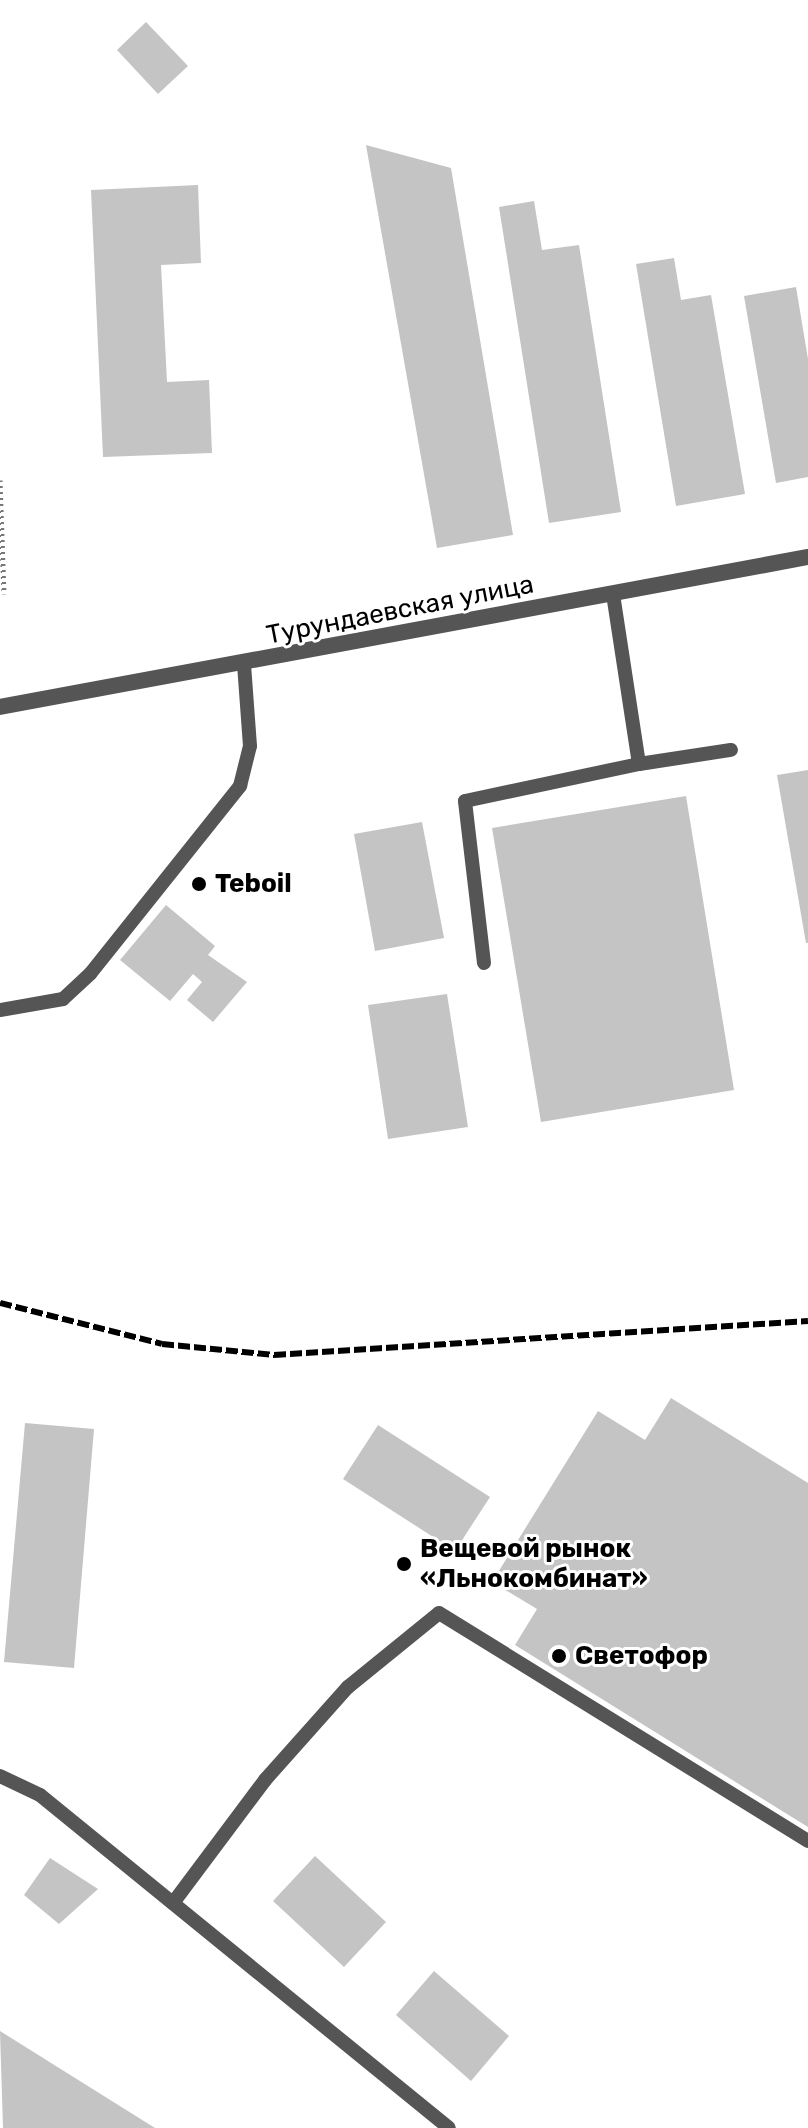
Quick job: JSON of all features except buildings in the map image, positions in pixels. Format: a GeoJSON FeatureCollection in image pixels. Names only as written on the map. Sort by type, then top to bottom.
{"type":"FeatureCollection","features":[{"type":"Feature","properties":{"kind":"street","name":"Турундаевская улица"},"geometry":{"type":"LineString","coordinates":[[0,707],[808,557]]}},
{"type":"Feature","properties":{"kind":"lane"},"geometry":{"type":"LineString","coordinates":[[613,594],[639,764]]}},
{"type":"Feature","properties":{"kind":"lane"},"geometry":{"type":"LineString","coordinates":[[0,1010],[63,999],[90,974],[240,786],[250,746],[244,664]]}},
{"type":"Feature","properties":{"kind":"lane"},"geometry":{"type":"LineString","coordinates":[[484,963],[465,801],[639,764],[731,750]]}},
{"type":"Feature","properties":{"kind":"lane"},"geometry":{"type":"LineString","coordinates":[[173,1903],[265,1780],[348,1687],[439,1613],[808,1841]]}},
{"type":"Feature","properties":{"kind":"lane"},"geometry":{"type":"LineString","coordinates":[[0,1776],[40,1795],[449,2128]]}},
{"type":"Feature","properties":{"kind":"path"},"geometry":{"type":"LineString","coordinates":[[0,480],[4,594]]}},
{"type":"Feature","properties":{"kind":"railway"},"geometry":{"type":"LineString","coordinates":[[0,1303],[162,1344],[274,1355],[808,1321]]}},
{"type":"Feature","properties":{"kind":"place","name":"Teboil"},"geometry":{"type":"Point","coordinates":[199,884]}},
{"type":"Feature","properties":{"kind":"place","name":"Вещевой рынок «Льнокомбинат»"},"geometry":{"type":"Point","coordinates":[404,1564]}},
{"type":"Feature","properties":{"kind":"place","name":"Светофор"},"geometry":{"type":"Point","coordinates":[559,1656]}}]}
